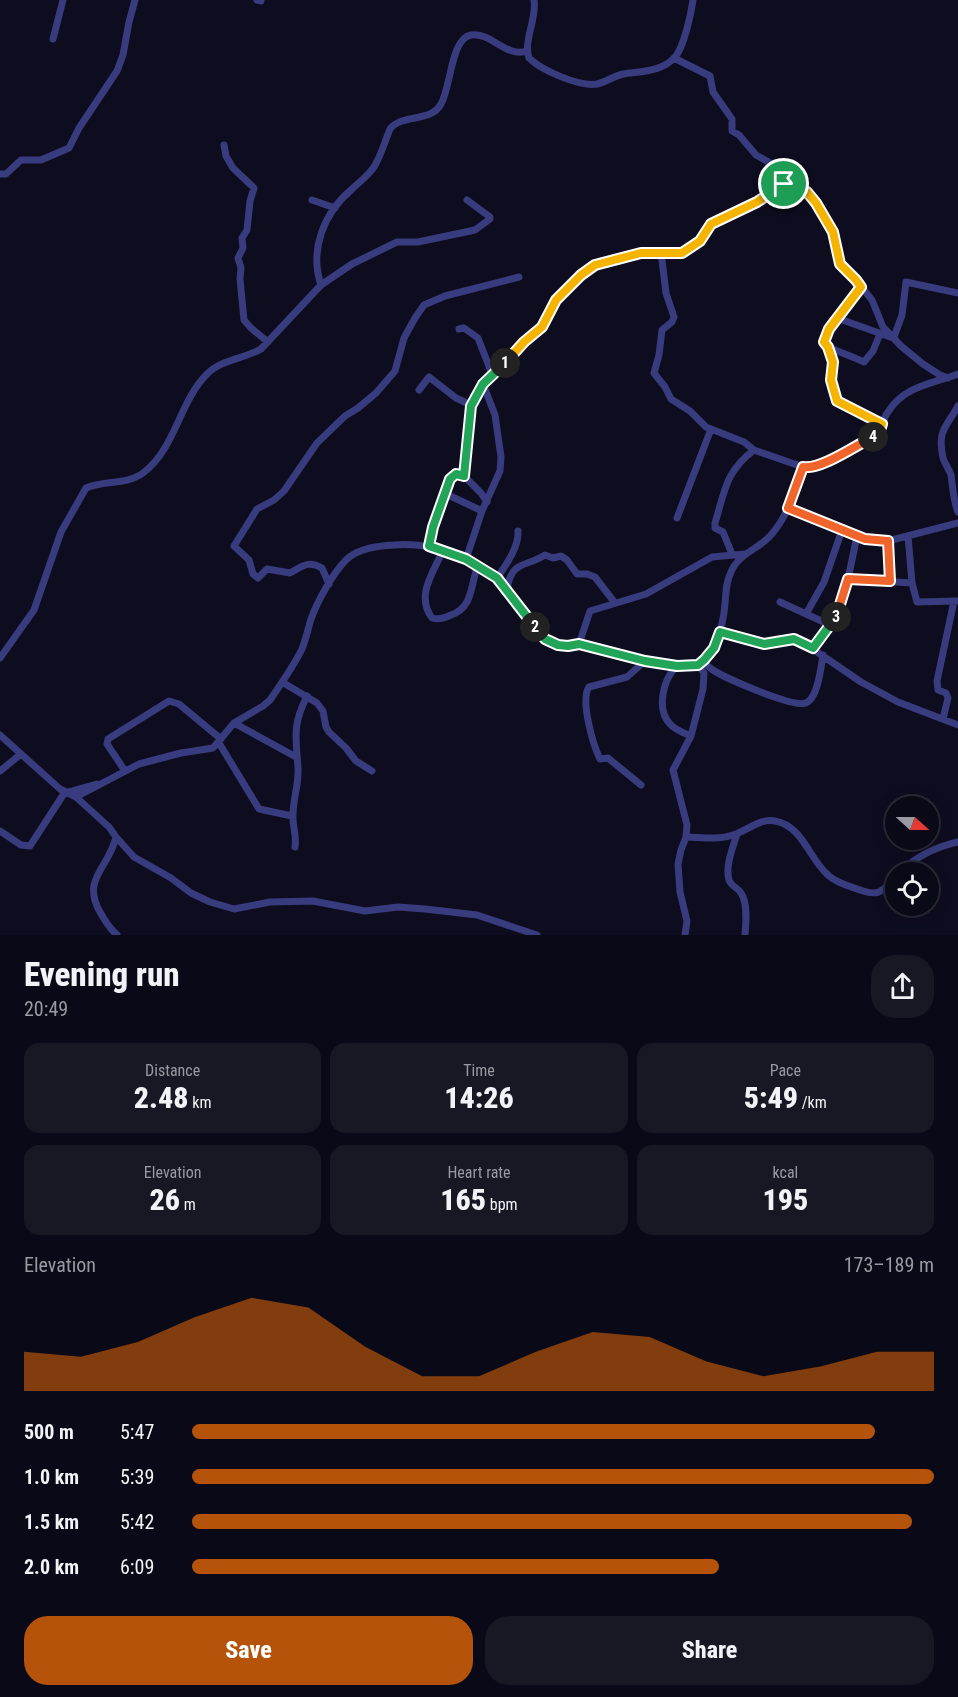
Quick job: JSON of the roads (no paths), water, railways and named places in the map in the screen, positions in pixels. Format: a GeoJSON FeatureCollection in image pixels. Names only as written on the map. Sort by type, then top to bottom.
{"type":"FeatureCollection","features":[{"type":"Feature","properties":{"kind":"street"},"geometry":{"type":"LineString","coordinates":[[53,39],[63,0]]}},
{"type":"Feature","properties":{"kind":"street"},"geometry":{"type":"LineString","coordinates":[[0,174],[6,174],[21,160],[41,160],[69,148],[79,128],[117,71],[123,55],[135,0]]}},
{"type":"Feature","properties":{"kind":"street"},"geometry":{"type":"LineString","coordinates":[[534,0],[534,19],[527,51],[530,60],[544,69],[589,84],[599,84],[618,75],[656,69],[674,58],[679,50],[693,0]]}},
{"type":"Feature","properties":{"kind":"street"},"geometry":{"type":"LineString","coordinates":[[321,285],[317,270],[318,243],[324,224],[350,190],[373,169],[394,124],[427,115],[438,109],[447,90],[456,50],[463,38],[475,35],[515,52],[527,51]]}},
{"type":"Feature","properties":{"kind":"street"},"geometry":{"type":"LineString","coordinates":[[674,58],[710,76],[714,94],[732,119],[732,131],[740,136],[753,153],[779,168],[784,184]]}},
{"type":"Feature","properties":{"kind":"street"},"geometry":{"type":"LineString","coordinates":[[224,145],[226,156],[233,168],[254,188],[247,229],[242,238],[243,248],[238,258],[242,268],[242,310],[247,324],[268,342]]}},
{"type":"Feature","properties":{"kind":"street"},"geometry":{"type":"LineString","coordinates":[[464,476],[471,405],[483,384],[542,327],[556,300],[581,275],[598,264],[641,253],[684,252],[700,241],[711,224],[757,202],[784,184]]}},
{"type":"Feature","properties":{"kind":"street"},"geometry":{"type":"LineString","coordinates":[[784,184],[807,192],[816,203],[833,232],[840,264],[856,280],[874,304],[881,324],[929,369],[948,378]]}},
{"type":"Feature","properties":{"kind":"street"},"geometry":{"type":"LineString","coordinates":[[312,200],[335,208]]}},
{"type":"Feature","properties":{"kind":"street"},"geometry":{"type":"LineString","coordinates":[[0,658],[34,610],[61,532],[86,488],[141,475],[164,452],[198,384],[208,373],[226,362],[251,355],[261,349],[321,285],[352,264],[397,242],[418,242],[477,230],[490,217],[467,200]]}},
{"type":"Feature","properties":{"kind":"street"},"geometry":{"type":"LineString","coordinates":[[661,252],[666,293],[674,317],[662,330],[654,373],[671,399],[711,429],[744,442],[754,450],[803,467],[810,468],[822,464],[877,434],[889,410],[913,388],[958,374]]}},
{"type":"Feature","properties":{"kind":"street"},"geometry":{"type":"LineString","coordinates":[[329,584],[322,568],[311,563],[290,573],[267,569],[260,577],[256,577],[249,560],[234,546],[257,509],[284,491],[317,443],[345,416],[376,393],[395,371],[404,339],[424,305],[445,296],[519,277]]}},
{"type":"Feature","properties":{"kind":"street"},"geometry":{"type":"LineString","coordinates":[[895,338],[902,315],[906,282],[958,293]]}},
{"type":"Feature","properties":{"kind":"street"},"geometry":{"type":"LineString","coordinates":[[861,287],[837,318],[824,340],[833,366],[831,380],[838,401],[882,424]]}},
{"type":"Feature","properties":{"kind":"street"},"geometry":{"type":"LineString","coordinates":[[837,318],[895,338]]}},
{"type":"Feature","properties":{"kind":"street"},"geometry":{"type":"LineString","coordinates":[[459,329],[464,328],[478,338],[492,374]]}},
{"type":"Feature","properties":{"kind":"street"},"geometry":{"type":"LineString","coordinates":[[828,347],[864,362],[873,351],[880,334]]}},
{"type":"Feature","properties":{"kind":"street"},"geometry":{"type":"LineString","coordinates":[[419,390],[429,377],[458,400],[471,405]]}},
{"type":"Feature","properties":{"kind":"street"},"geometry":{"type":"LineString","coordinates":[[466,559],[482,511],[499,475],[501,457],[495,415],[483,384]]}},
{"type":"Feature","properties":{"kind":"street"},"geometry":{"type":"LineString","coordinates":[[958,406],[943,429],[941,441],[943,457],[951,475],[951,487],[958,512]]}},
{"type":"Feature","properties":{"kind":"street"},"geometry":{"type":"LineString","coordinates":[[676,518],[711,429]]}},
{"type":"Feature","properties":{"kind":"street"},"geometry":{"type":"LineString","coordinates":[[732,554],[724,534],[715,528],[715,523],[729,477],[754,450]]}},
{"type":"Feature","properties":{"kind":"street"},"geometry":{"type":"LineString","coordinates":[[701,663],[714,648],[720,632],[728,579],[735,564],[771,535],[788,508],[803,467]]}},
{"type":"Feature","properties":{"kind":"street"},"geometry":{"type":"LineString","coordinates":[[429,546],[444,493],[453,476],[464,476],[487,502]]}},
{"type":"Feature","properties":{"kind":"street"},"geometry":{"type":"LineString","coordinates":[[444,493],[482,511]]}},
{"type":"Feature","properties":{"kind":"street"},"geometry":{"type":"LineString","coordinates":[[788,508],[870,540],[888,541],[958,523]]}},
{"type":"Feature","properties":{"kind":"street"},"geometry":{"type":"LineString","coordinates":[[807,614],[825,582],[842,530]]}},
{"type":"Feature","properties":{"kind":"street"},"geometry":{"type":"LineString","coordinates":[[497,578],[513,551],[518,539],[518,531]]}},
{"type":"Feature","properties":{"kind":"street"},"geometry":{"type":"LineString","coordinates":[[813,648],[838,614],[858,536]]}},
{"type":"Feature","properties":{"kind":"street"},"geometry":{"type":"LineString","coordinates":[[908,536],[912,583],[914,596],[918,603],[956,601],[937,681],[938,690],[946,693],[948,698],[943,719]]}},
{"type":"Feature","properties":{"kind":"street"},"geometry":{"type":"LineString","coordinates":[[888,541],[890,581]]}},
{"type":"Feature","properties":{"kind":"street"},"geometry":{"type":"LineString","coordinates":[[76,797],[132,766],[181,753],[213,748],[234,723],[263,706],[282,682],[301,652],[312,617],[329,584],[347,559],[355,553],[383,546],[411,543],[429,546],[466,559],[497,578],[545,639],[564,646],[579,644],[645,661],[677,666],[701,663],[784,701],[803,704],[808,702],[815,693],[823,655]]}},
{"type":"Feature","properties":{"kind":"street"},"geometry":{"type":"LineString","coordinates":[[442,550],[424,594],[432,618],[437,619],[454,614],[465,607],[470,598],[478,566]]}},
{"type":"Feature","properties":{"kind":"street"},"geometry":{"type":"LineString","coordinates":[[579,644],[589,612],[646,594],[712,557],[745,554]]}},
{"type":"Feature","properties":{"kind":"street"},"geometry":{"type":"LineString","coordinates":[[507,589],[511,571],[516,567],[538,560],[545,555],[553,558],[561,556],[567,560],[577,574],[595,577],[615,603]]}},
{"type":"Feature","properties":{"kind":"street"},"geometry":{"type":"LineString","coordinates":[[848,579],[912,583]]}},
{"type":"Feature","properties":{"kind":"street"},"geometry":{"type":"LineString","coordinates":[[780,602],[830,625]]}},
{"type":"Feature","properties":{"kind":"street"},"geometry":{"type":"LineString","coordinates":[[720,632],[764,644],[794,639],[813,648],[861,682],[897,702],[958,725]]}},
{"type":"Feature","properties":{"kind":"street"},"geometry":{"type":"LineString","coordinates":[[641,785],[608,758],[600,759],[593,741],[585,697],[589,687],[627,676],[645,661]]}},
{"type":"Feature","properties":{"kind":"street"},"geometry":{"type":"LineString","coordinates":[[685,935],[687,921],[680,892],[678,864],[686,837],[686,818],[673,770],[691,736],[703,689],[704,673],[701,663]]}},
{"type":"Feature","properties":{"kind":"street"},"geometry":{"type":"LineString","coordinates":[[677,666],[670,674],[666,687],[663,712],[670,725],[691,736]]}},
{"type":"Feature","properties":{"kind":"street"},"geometry":{"type":"LineString","coordinates":[[282,682],[317,703],[323,711],[329,732],[356,761],[372,771]]}},
{"type":"Feature","properties":{"kind":"street"},"geometry":{"type":"LineString","coordinates":[[295,847],[296,838],[292,816],[298,776],[295,728],[297,717],[307,696]]}},
{"type":"Feature","properties":{"kind":"street"},"geometry":{"type":"LineString","coordinates":[[125,771],[107,744],[108,739],[169,701],[179,704],[220,741],[259,809],[292,816]]}},
{"type":"Feature","properties":{"kind":"street"},"geometry":{"type":"LineString","coordinates":[[234,723],[296,757]]}},
{"type":"Feature","properties":{"kind":"street"},"geometry":{"type":"LineString","coordinates":[[0,735],[109,827],[134,857],[171,878],[191,893],[210,902],[234,909],[270,902],[313,901],[365,911],[398,907],[425,909],[477,915],[537,935]]}},
{"type":"Feature","properties":{"kind":"street"},"geometry":{"type":"LineString","coordinates":[[0,771],[21,754]]}},
{"type":"Feature","properties":{"kind":"street"},"geometry":{"type":"LineString","coordinates":[[0,831],[21,845],[30,846],[67,792],[103,783]]}},
{"type":"Feature","properties":{"kind":"street"},"geometry":{"type":"LineString","coordinates":[[686,837],[715,838],[736,834],[758,823],[777,821],[783,823],[806,842],[830,878],[868,894],[876,894],[885,889]]}},
{"type":"Feature","properties":{"kind":"street"},"geometry":{"type":"LineString","coordinates":[[736,834],[729,863],[729,878],[731,884],[741,892],[744,899],[745,935]]}},
{"type":"Feature","properties":{"kind":"street"},"geometry":{"type":"LineString","coordinates":[[116,837],[110,855],[96,879],[92,893],[105,922],[117,935]]}},
{"type":"Feature","properties":{"kind":"street"},"geometry":{"type":"LineString","coordinates":[[910,862],[958,842]]}}]}
